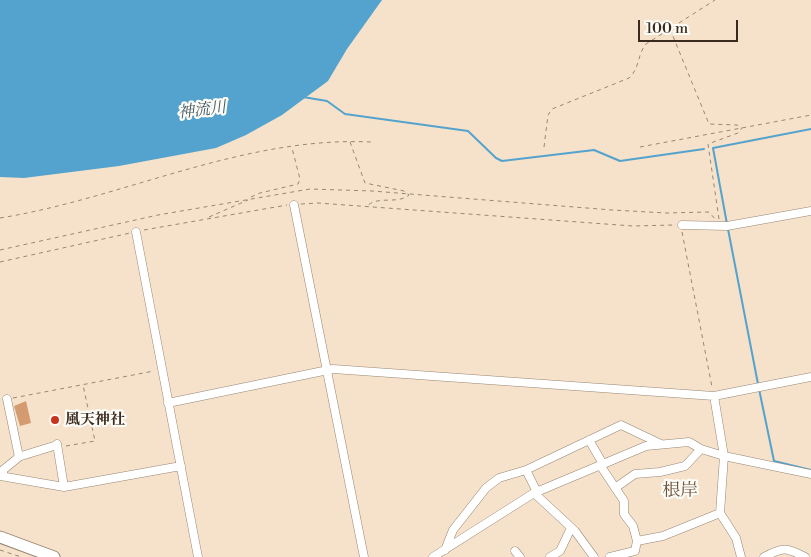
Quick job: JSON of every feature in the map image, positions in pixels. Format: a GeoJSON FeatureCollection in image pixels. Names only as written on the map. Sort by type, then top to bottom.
{"type":"FeatureCollection","features":[{"type":"Feature","properties":{"kind":"highway"},"geometry":{"type":"LineString","coordinates":[[0,537],[54,557]]}},
{"type":"Feature","properties":{"kind":"street"},"geometry":{"type":"LineString","coordinates":[[294,205],[364,557]]}},
{"type":"Feature","properties":{"kind":"street"},"geometry":{"type":"LineString","coordinates":[[682,225],[718,223],[811,211]]}},
{"type":"Feature","properties":{"kind":"street"},"geometry":{"type":"LineString","coordinates":[[136,232],[198,557]]}},
{"type":"Feature","properties":{"kind":"street"},"geometry":{"type":"LineString","coordinates":[[168,403],[337,369],[714,396],[811,378]]}},
{"type":"Feature","properties":{"kind":"street"},"geometry":{"type":"LineString","coordinates":[[714,396],[724,456],[720,513],[736,538],[741,557]]}},
{"type":"Feature","properties":{"kind":"street"},"geometry":{"type":"LineString","coordinates":[[8,399],[18,457]]}},
{"type":"Feature","properties":{"kind":"street"},"geometry":{"type":"LineString","coordinates":[[445,550],[453,530],[486,488],[499,478],[526,470],[621,425],[662,444]]}},
{"type":"Feature","properties":{"kind":"street"},"geometry":{"type":"LineString","coordinates":[[589,440],[601,464],[624,501],[624,514],[633,526],[637,541],[635,551],[610,557]]}},
{"type":"Feature","properties":{"kind":"street"},"geometry":{"type":"LineString","coordinates":[[433,557],[536,492],[646,446],[689,442],[701,449],[724,456],[811,474]]}},
{"type":"Feature","properties":{"kind":"street"},"geometry":{"type":"LineString","coordinates":[[64,487],[58,446],[18,457],[3,470],[2,476],[64,487],[181,466]]}},
{"type":"Feature","properties":{"kind":"street"},"geometry":{"type":"LineString","coordinates":[[615,488],[635,474],[660,472],[685,466],[701,449]]}},
{"type":"Feature","properties":{"kind":"street"},"geometry":{"type":"LineString","coordinates":[[526,470],[536,492],[572,528],[594,557]]}},
{"type":"Feature","properties":{"kind":"street"},"geometry":{"type":"LineString","coordinates":[[637,541],[663,536],[720,513]]}},
{"type":"Feature","properties":{"kind":"street"},"geometry":{"type":"LineString","coordinates":[[550,557],[560,552],[572,528]]}},
{"type":"Feature","properties":{"kind":"street"},"geometry":{"type":"LineString","coordinates":[[764,557],[778,549],[788,548],[804,557]]}},
{"type":"Feature","properties":{"kind":"path"},"geometry":{"type":"LineString","coordinates":[[544,147],[548,115],[552,109],[629,78],[637,68],[641,50],[659,35],[716,0]]}},
{"type":"Feature","properties":{"kind":"path"},"geometry":{"type":"LineString","coordinates":[[670,29],[710,124],[736,125],[742,128]]}},
{"type":"Feature","properties":{"kind":"path"},"geometry":{"type":"LineString","coordinates":[[640,147],[811,115]]}},
{"type":"Feature","properties":{"kind":"path"},"geometry":{"type":"LineString","coordinates":[[718,223],[708,144],[738,133],[742,128]]}},
{"type":"Feature","properties":{"kind":"path"},"geometry":{"type":"LineString","coordinates":[[349,141],[365,183],[404,191],[409,195]]}},
{"type":"Feature","properties":{"kind":"path"},"geometry":{"type":"LineString","coordinates":[[0,218],[66,205],[244,154],[349,141],[371,142]]}},
{"type":"Feature","properties":{"kind":"path"},"geometry":{"type":"LineString","coordinates":[[208,218],[219,211],[240,205],[260,193],[298,184],[300,179],[292,148]]}},
{"type":"Feature","properties":{"kind":"path"},"geometry":{"type":"LineString","coordinates":[[0,250],[249,198],[310,189],[612,210],[666,213],[709,212],[718,223]]}},
{"type":"Feature","properties":{"kind":"path"},"geometry":{"type":"LineString","coordinates":[[367,206],[374,201],[398,200],[409,195]]}},
{"type":"Feature","properties":{"kind":"path"},"geometry":{"type":"LineString","coordinates":[[0,262],[208,218],[318,203],[633,226],[682,225],[714,396]]}},
{"type":"Feature","properties":{"kind":"path"},"geometry":{"type":"LineString","coordinates":[[8,399],[162,370]]}},
{"type":"Feature","properties":{"kind":"path"},"geometry":{"type":"LineString","coordinates":[[58,446],[95,441],[83,384]]}},
{"type":"Feature","properties":{"kind":"path"},"geometry":{"type":"LineString","coordinates":[[0,550],[21,557]]}},
{"type":"Feature","properties":{"kind":"water","name":"神流川"},"geometry":{"type":"Polygon","coordinates":[[[0,0],[382,0],[347,49],[328,81],[282,115],[246,135],[216,148],[119,166],[24,178],[0,177],[0,0]]]}},
{"type":"Feature","properties":{"kind":"building"},"geometry":{"type":"Polygon","coordinates":[[[26,401],[31,423],[20,426],[14,406],[26,401]]]}},
{"type":"Feature","properties":{"kind":"waterway"},"geometry":{"type":"LineString","coordinates":[[303,97],[327,101],[345,114],[468,131],[496,158],[502,161],[594,150],[620,161],[704,149]]}},
{"type":"Feature","properties":{"kind":"waterway"},"geometry":{"type":"LineString","coordinates":[[727,224],[713,148],[811,129]]}},
{"type":"Feature","properties":{"kind":"waterway"},"geometry":{"type":"LineString","coordinates":[[728,229],[758,384]]}},
{"type":"Feature","properties":{"kind":"waterway"},"geometry":{"type":"LineString","coordinates":[[759,389],[774,461],[811,470]]}},
{"type":"Feature","properties":{"kind":"place","name":"風天神社"},"geometry":{"type":"Point","coordinates":[55,420]}},
{"type":"Feature","properties":{"kind":"district","name":"根岸"},"geometry":{"type":"Point","coordinates":[680,492]}}]}
